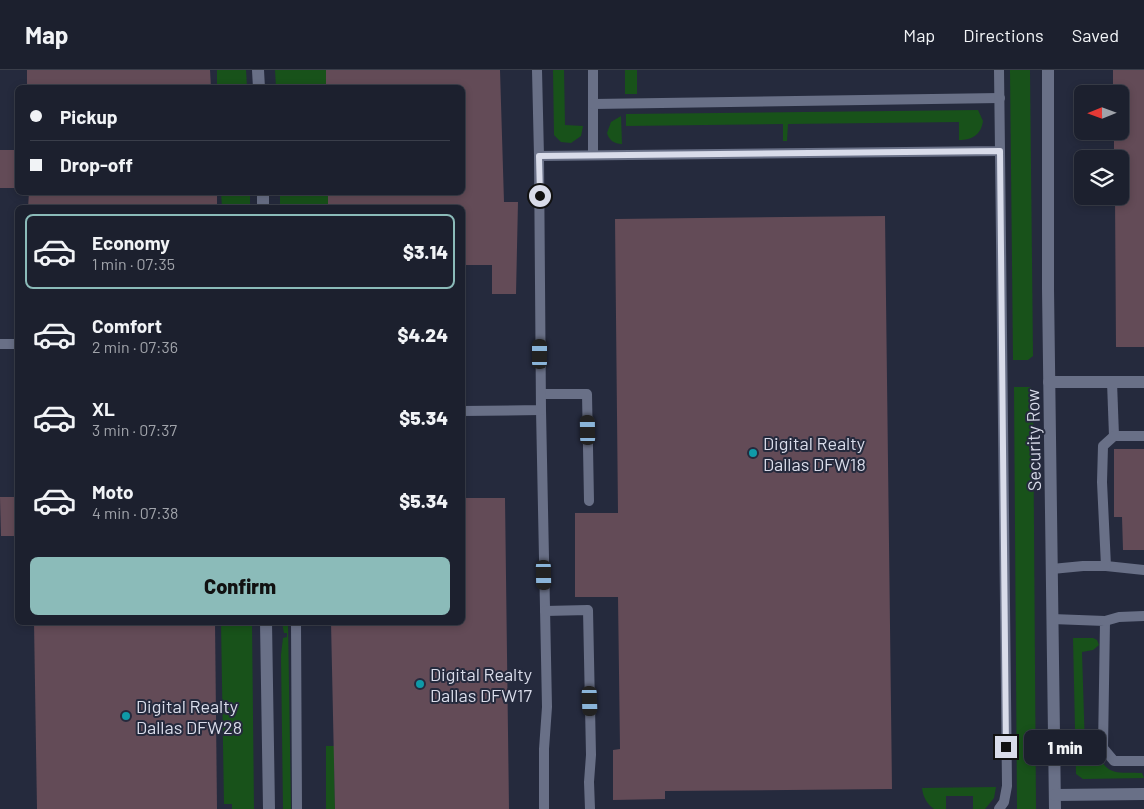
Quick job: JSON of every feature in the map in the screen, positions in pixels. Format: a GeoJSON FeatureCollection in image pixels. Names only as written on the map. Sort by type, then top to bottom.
{"type":"FeatureCollection","features":[{"type":"Feature","properties":{"kind":"street"},"geometry":{"type":"LineString","coordinates":[[258,70],[259,85]]}},
{"type":"Feature","properties":{"kind":"street","name":"Security Row"},"geometry":{"type":"LineString","coordinates":[[1048,70],[1049,382],[1055,809]]}},
{"type":"Feature","properties":{"kind":"street"},"geometry":{"type":"LineString","coordinates":[[1049,382],[1144,382]]}},
{"type":"Feature","properties":{"kind":"street"},"geometry":{"type":"LineString","coordinates":[[266,625],[269,809]]}},
{"type":"Feature","properties":{"kind":"street"},"geometry":{"type":"LineString","coordinates":[[1055,795],[1144,794]]}},
{"type":"Feature","properties":{"kind":"lane"},"geometry":{"type":"LineString","coordinates":[[537,70],[547,706],[544,749],[544,809]]}},
{"type":"Feature","properties":{"kind":"lane"},"geometry":{"type":"LineString","coordinates":[[593,70],[593,154]]}},
{"type":"Feature","properties":{"kind":"lane"},"geometry":{"type":"LineString","coordinates":[[999,70],[1007,786],[1004,802],[999,809]]}},
{"type":"Feature","properties":{"kind":"lane"},"geometry":{"type":"LineString","coordinates":[[593,104],[1000,98]]}},
{"type":"Feature","properties":{"kind":"lane"},"geometry":{"type":"LineString","coordinates":[[539,156],[1000,151]]}},
{"type":"Feature","properties":{"kind":"lane"},"geometry":{"type":"LineString","coordinates":[[0,344],[15,344]]}},
{"type":"Feature","properties":{"kind":"lane"},"geometry":{"type":"LineString","coordinates":[[1112,382],[1114,436]]}},
{"type":"Feature","properties":{"kind":"lane"},"geometry":{"type":"LineString","coordinates":[[541,394],[587,394],[589,501]]}},
{"type":"Feature","properties":{"kind":"lane"},"geometry":{"type":"LineString","coordinates":[[465,411],[541,410]]}},
{"type":"Feature","properties":{"kind":"lane"},"geometry":{"type":"LineString","coordinates":[[1106,566],[1102,482],[1103,446],[1114,436],[1144,436]]}},
{"type":"Feature","properties":{"kind":"lane"},"geometry":{"type":"LineString","coordinates":[[1052,569],[1106,566],[1144,570]]}},
{"type":"Feature","properties":{"kind":"lane"},"geometry":{"type":"LineString","coordinates":[[545,611],[588,610],[592,755],[589,782],[590,809]]}},
{"type":"Feature","properties":{"kind":"lane"},"geometry":{"type":"LineString","coordinates":[[1052,619],[1105,621],[1119,617],[1144,616]]}},
{"type":"Feature","properties":{"kind":"lane"},"geometry":{"type":"LineString","coordinates":[[1105,621],[1104,748],[1114,761],[1144,761]]}},
{"type":"Feature","properties":{"kind":"lane"},"geometry":{"type":"LineString","coordinates":[[296,625],[297,809]]}},
{"type":"Feature","properties":{"kind":"green space"},"geometry":{"type":"Polygon","coordinates":[[[217,70],[246,70],[247,85],[217,85],[217,70]]]}},
{"type":"Feature","properties":{"kind":"green space"},"geometry":{"type":"Polygon","coordinates":[[[275,70],[326,70],[326,85],[276,85],[275,70]]]}},
{"type":"Feature","properties":{"kind":"green space"},"geometry":{"type":"Polygon","coordinates":[[[553,70],[564,70],[565,125],[583,126],[581,136],[571,143],[561,142],[554,135],[553,70]]]}},
{"type":"Feature","properties":{"kind":"green space"},"geometry":{"type":"Polygon","coordinates":[[[625,70],[637,70],[637,94],[625,94],[625,70]]]}},
{"type":"Feature","properties":{"kind":"green space"},"geometry":{"type":"Polygon","coordinates":[[[1010,70],[1030,70],[1033,356],[1028,360],[1013,360],[1010,70]]]}},
{"type":"Feature","properties":{"kind":"green space"},"geometry":{"type":"Polygon","coordinates":[[[978,110],[983,121],[980,130],[972,138],[959,140],[959,122],[788,124],[787,141],[783,141],[783,124],[626,126],[626,114],[978,110]]]}},
{"type":"Feature","properties":{"kind":"green space"},"geometry":{"type":"Polygon","coordinates":[[[621,116],[622,144],[612,141],[607,133],[611,122],[621,116]]]}},
{"type":"Feature","properties":{"kind":"green space"},"geometry":{"type":"Polygon","coordinates":[[[221,195],[250,195],[250,205],[222,205],[221,195]]]}},
{"type":"Feature","properties":{"kind":"green space"},"geometry":{"type":"Polygon","coordinates":[[[280,195],[328,195],[328,205],[280,205],[280,195]]]}},
{"type":"Feature","properties":{"kind":"green space"},"geometry":{"type":"Polygon","coordinates":[[[1014,387],[1030,387],[1033,389],[1036,809],[1017,809],[1014,387]]]}},
{"type":"Feature","properties":{"kind":"green space"},"geometry":{"type":"Polygon","coordinates":[[[221,625],[252,625],[254,809],[232,809],[232,804],[224,804],[221,625]]]}},
{"type":"Feature","properties":{"kind":"green space"},"geometry":{"type":"Polygon","coordinates":[[[282,625],[288,625],[291,809],[283,809],[281,655],[283,638],[287,637],[287,633],[284,633],[282,625]]]}},
{"type":"Feature","properties":{"kind":"green space"},"geometry":{"type":"Polygon","coordinates":[[[1073,638],[1093,638],[1097,640],[1099,645],[1093,650],[1082,652],[1085,749],[1096,749],[1108,769],[1119,772],[1142,773],[1144,778],[1083,779],[1076,774],[1073,638]]]}},
{"type":"Feature","properties":{"kind":"green space"},"geometry":{"type":"Polygon","coordinates":[[[326,746],[334,746],[335,809],[326,809],[326,746]]]}},
{"type":"Feature","properties":{"kind":"green space"},"geometry":{"type":"Polygon","coordinates":[[[996,787],[994,798],[985,809],[973,809],[973,796],[946,796],[946,809],[934,809],[926,800],[922,788],[996,787]]]}},
{"type":"Feature","properties":{"kind":"building"},"geometry":{"type":"Polygon","coordinates":[[[27,70],[210,70],[211,85],[27,85],[27,70]]]}},
{"type":"Feature","properties":{"kind":"building"},"geometry":{"type":"Polygon","coordinates":[[[326,70],[500,70],[504,202],[518,202],[516,294],[492,294],[492,265],[465,265],[465,205],[328,205],[328,195],[465,195],[465,85],[326,85],[326,70]]]}},
{"type":"Feature","properties":{"kind":"building"},"geometry":{"type":"Polygon","coordinates":[[[1113,70],[1144,70],[1144,347],[1116,347],[1115,205],[1129,205],[1129,150],[1114,150],[1114,140],[1129,140],[1129,85],[1113,85],[1113,70]]]}},
{"type":"Feature","properties":{"kind":"building"},"geometry":{"type":"Polygon","coordinates":[[[0,150],[15,150],[15,188],[0,188],[0,150]]]}},
{"type":"Feature","properties":{"kind":"building"},"geometry":{"type":"Polygon","coordinates":[[[29,195],[217,195],[217,205],[28,205],[29,195]]]}},
{"type":"Feature","properties":{"kind":"building","name":"Digital Realty Dallas DFW18"},"geometry":{"type":"Polygon","coordinates":[[[885,216],[892,789],[665,791],[665,799],[613,800],[613,750],[620,749],[618,597],[575,597],[575,513],[618,513],[615,219],[885,216]]]}},
{"type":"Feature","properties":{"kind":"building"},"geometry":{"type":"Polygon","coordinates":[[[1114,449],[1144,449],[1144,550],[1123,550],[1122,517],[1114,517],[1114,449]]]}},
{"type":"Feature","properties":{"kind":"building"},"geometry":{"type":"Polygon","coordinates":[[[0,497],[15,497],[15,536],[1,536],[0,497]]]}},
{"type":"Feature","properties":{"kind":"building","name":"Digital Realty Dallas DFW17"},"geometry":{"type":"Polygon","coordinates":[[[465,498],[505,498],[509,809],[335,809],[331,625],[465,625],[465,498]]]}},
{"type":"Feature","properties":{"kind":"building","name":"Digital Realty Dallas DFW28"},"geometry":{"type":"Polygon","coordinates":[[[34,625],[215,625],[217,809],[37,809],[34,625]]]}},
{"type":"Feature","properties":{"kind":"place","name":"Digital Realty Dallas DFW18"},"geometry":{"type":"Point","coordinates":[753,453]}},
{"type":"Feature","properties":{"kind":"place","name":"Digital Realty Dallas DFW17"},"geometry":{"type":"Point","coordinates":[420,684]}},
{"type":"Feature","properties":{"kind":"place","name":"Digital Realty Dallas DFW28"},"geometry":{"type":"Point","coordinates":[126,716]}},
{"type":"Feature","properties":{"kind":"route"},"geometry":{"type":"LineString","coordinates":[[540,196],[539,156],[1000,151],[1006,747]]}}]}
